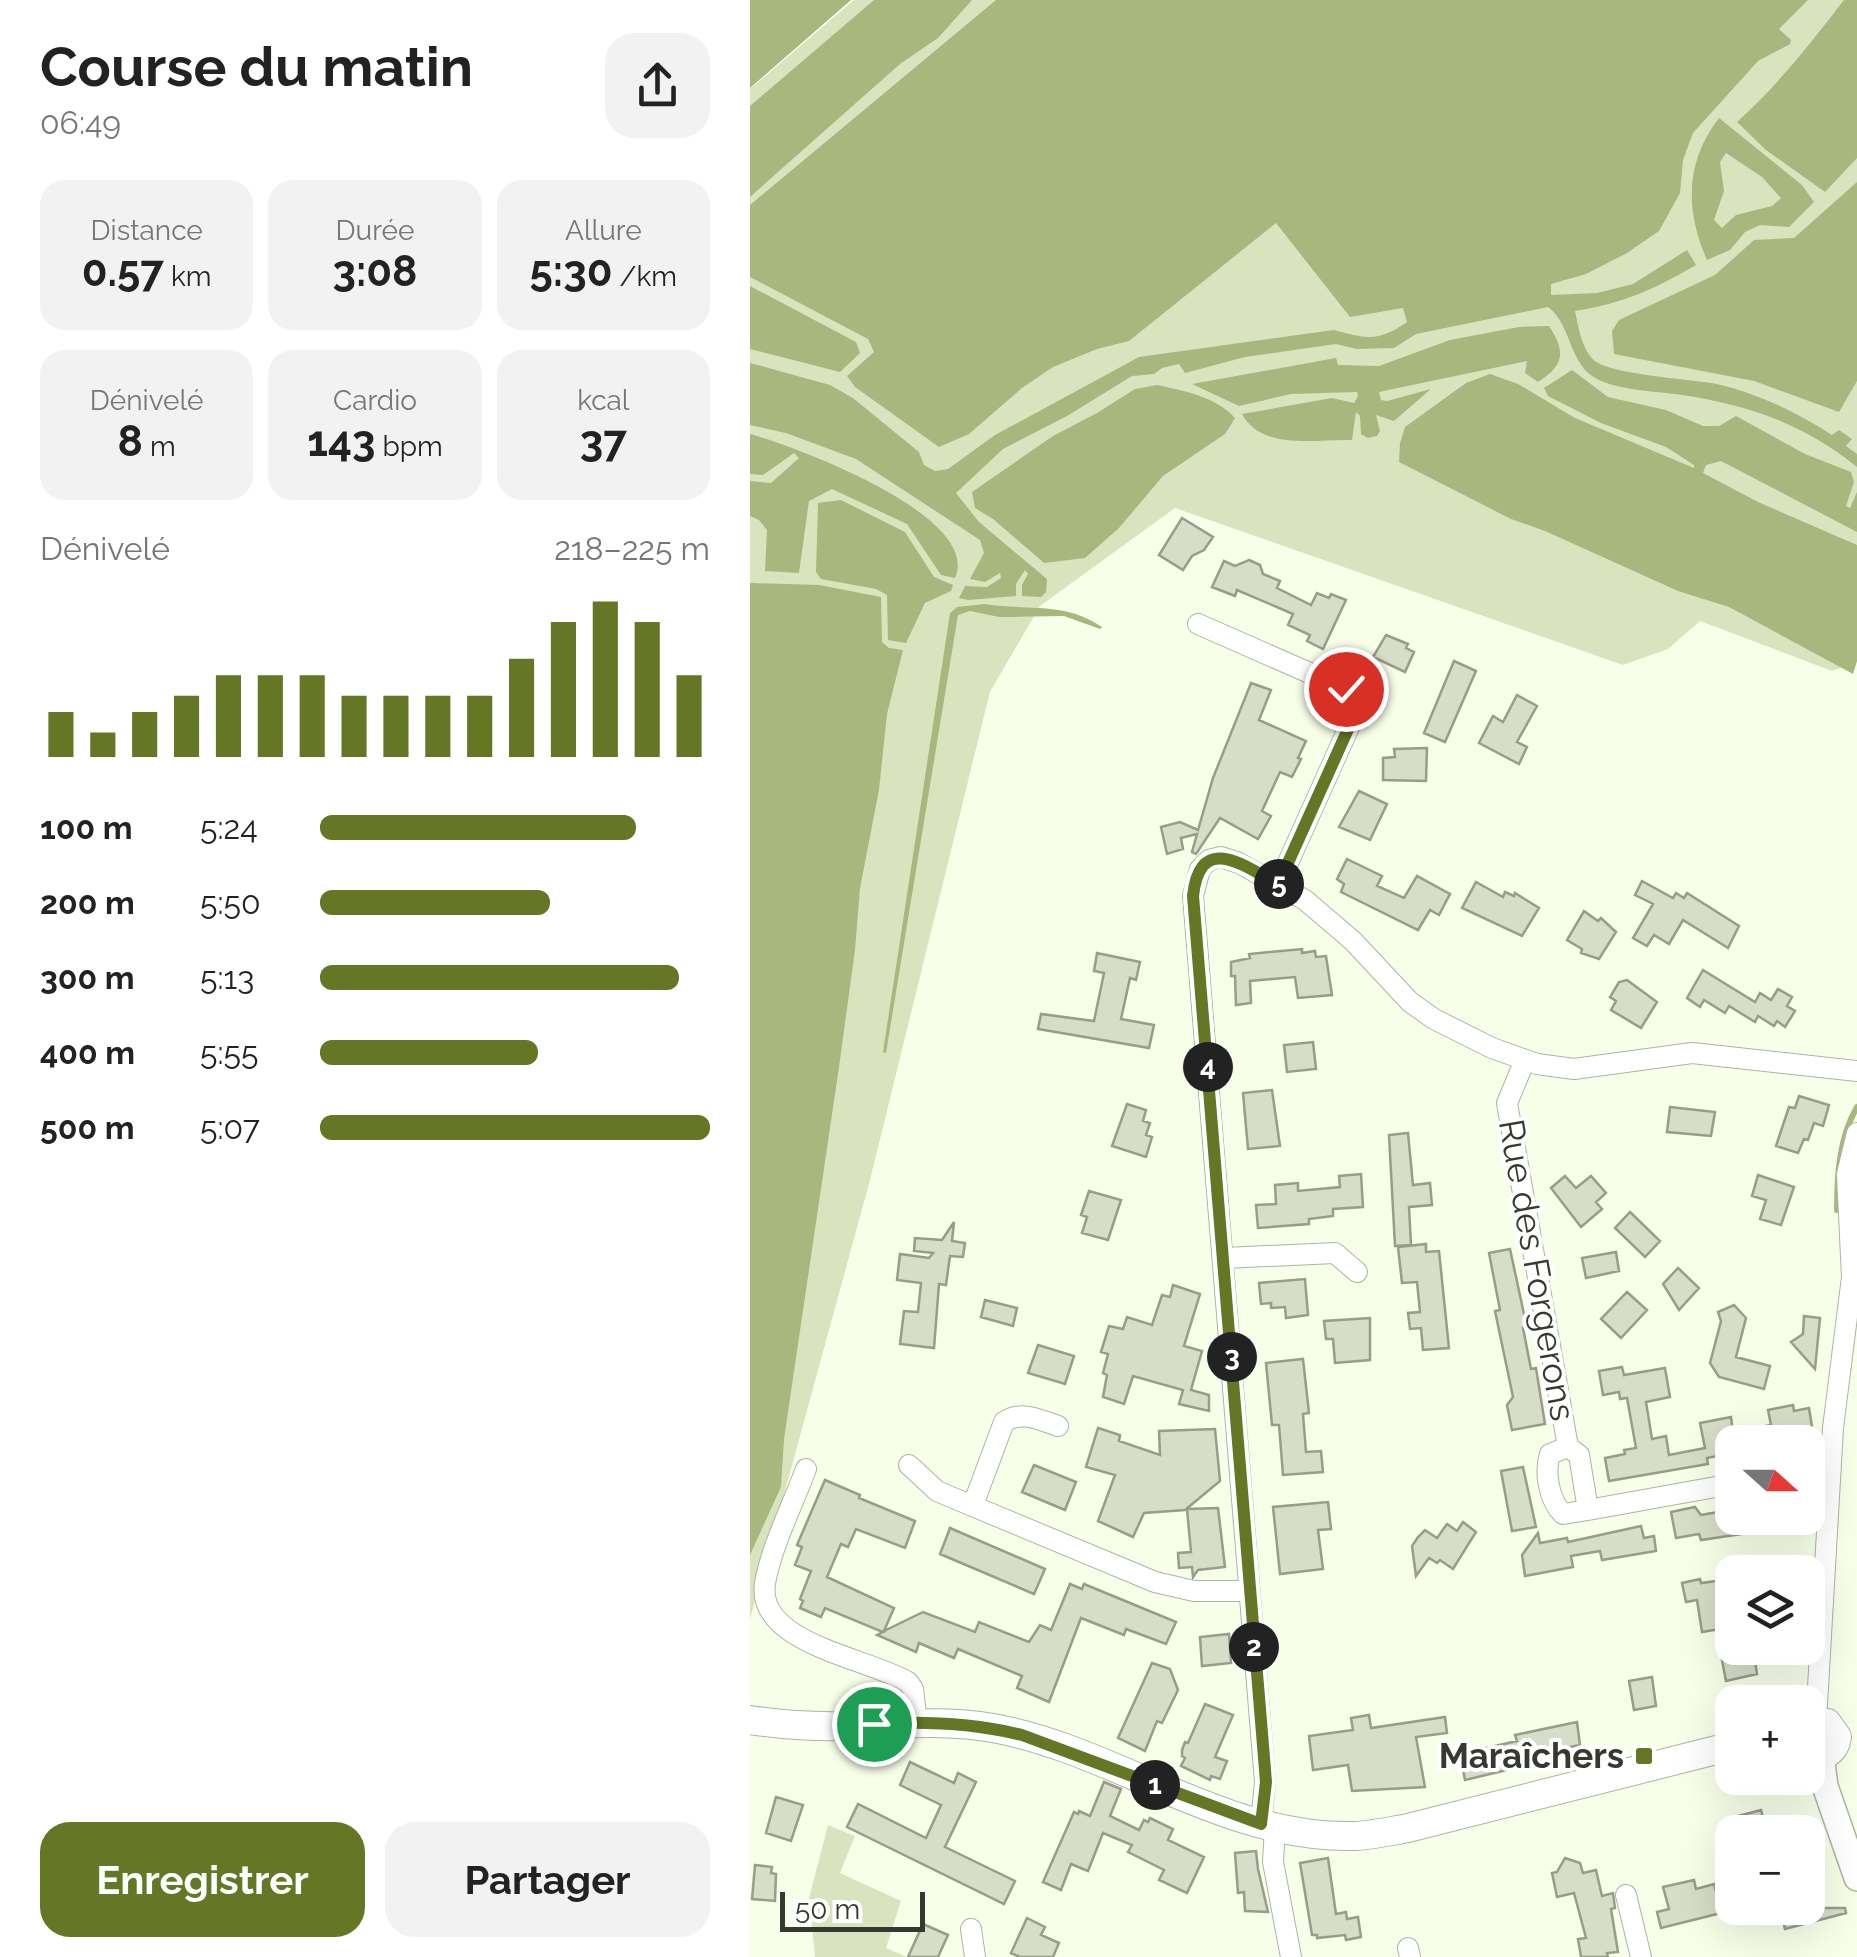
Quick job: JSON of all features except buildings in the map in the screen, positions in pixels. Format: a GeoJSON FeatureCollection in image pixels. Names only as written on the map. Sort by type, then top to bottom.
{"type":"FeatureCollection","features":[{"type":"Feature","properties":{"kind":"main road"},"geometry":{"type":"LineString","coordinates":[[758,1722],[850,1726],[917,1722],[993,1728],[1022,1735],[1268,1826],[1356,1836],[1715,1750]]}},
{"type":"Feature","properties":{"kind":"street"},"geometry":{"type":"LineString","coordinates":[[1198,624],[1346,689],[1356,704],[1278,885]]}},
{"type":"Feature","properties":{"kind":"street"},"geometry":{"type":"LineString","coordinates":[[1291,1957],[1268,1826],[1248,1591],[1193,896],[1200,869],[1209,860],[1221,857],[1239,862],[1305,900],[1353,941],[1410,1002],[1460,1033],[1524,1060],[1574,1069],[1692,1052],[1857,1071]]}},
{"type":"Feature","properties":{"kind":"street","name":"Rue des Forgerons"},"geometry":{"type":"LineString","coordinates":[[1524,1060],[1507,1103],[1568,1447],[1580,1455],[1588,1510]]}},
{"type":"Feature","properties":{"kind":"street"},"geometry":{"type":"LineString","coordinates":[[1825,1700],[1833,1428],[1850,1316],[1854,1247],[1847,1174],[1857,1133]]}},
{"type":"Feature","properties":{"kind":"street"},"geometry":{"type":"LineString","coordinates":[[1224,1258],[1335,1253],[1357,1272]]}},
{"type":"Feature","properties":{"kind":"street"},"geometry":{"type":"LineString","coordinates":[[973,1505],[1004,1422],[1023,1415],[1058,1426]]}},
{"type":"Feature","properties":{"kind":"street"},"geometry":{"type":"LineString","coordinates":[[1568,1447],[1550,1454],[1547,1461],[1552,1500],[1563,1514],[1715,1487]]}},
{"type":"Feature","properties":{"kind":"street"},"geometry":{"type":"LineString","coordinates":[[909,1465],[937,1490],[1156,1582],[1194,1590],[1248,1591]]}},
{"type":"Feature","properties":{"kind":"street"},"geometry":{"type":"LineString","coordinates":[[806,1469],[765,1578],[766,1606],[788,1632],[908,1682],[917,1722]]}},
{"type":"Feature","properties":{"kind":"street"},"geometry":{"type":"LineString","coordinates":[[1825,1469],[1831,1469]]}},
{"type":"Feature","properties":{"kind":"street"},"geometry":{"type":"LineString","coordinates":[[1825,1762],[1826,1786],[1857,1878]]}},
{"type":"Feature","properties":{"kind":"street"},"geometry":{"type":"LineString","coordinates":[[1626,1896],[1641,1957]]}},
{"type":"Feature","properties":{"kind":"street"},"geometry":{"type":"LineString","coordinates":[[971,1929],[976,1957]]}},
{"type":"Feature","properties":{"kind":"shaded area"},"geometry":{"type":"Polygon","coordinates":[[[750,0],[851,0],[750,88],[750,0]]]}},
{"type":"Feature","properties":{"kind":"shaded area"},"geometry":{"type":"Polygon","coordinates":[[[854,0],[1857,0],[1857,662],[1832,671],[1700,621],[1668,649],[1623,665],[1175,508],[1040,606],[990,692],[870,1180],[750,1619],[750,89],[854,0]]]}},
{"type":"Feature","properties":{"kind":"shaded area"},"geometry":{"type":"Polygon","coordinates":[[[874,0],[972,0],[938,38],[900,64],[750,197],[750,106],[874,0]]]}},
{"type":"Feature","properties":{"kind":"shaded area"},"geometry":{"type":"Polygon","coordinates":[[[996,0],[1808,0],[1779,29],[1791,40],[1790,44],[1758,61],[1693,133],[1683,160],[1680,193],[1659,231],[1586,274],[1551,284],[1551,295],[1597,293],[1633,284],[1687,250],[1696,265],[1680,274],[1623,300],[1575,311],[1581,338],[1591,357],[1618,370],[1732,388],[1777,405],[1832,435],[1839,430],[1852,439],[1846,446],[1857,454],[1857,467],[1817,439],[1753,411],[1599,380],[1581,365],[1562,324],[1548,307],[1416,334],[1394,348],[1357,349],[1336,344],[1245,357],[1185,373],[1179,364],[1154,374],[1132,376],[1003,449],[956,493],[979,522],[1047,579],[1046,592],[1041,597],[1022,596],[1028,574],[1025,570],[1016,584],[1016,596],[959,598],[965,586],[987,587],[1001,578],[1000,573],[985,582],[970,579],[984,553],[980,540],[856,459],[786,433],[750,425],[750,363],[830,385],[853,398],[919,452],[924,465],[935,471],[948,469],[995,435],[1139,357],[1334,330],[1372,337],[1407,322],[1403,308],[1350,317],[1276,223],[1129,341],[1053,367],[969,434],[939,447],[855,387],[847,376],[874,352],[868,339],[750,277],[750,205],[996,0]]]}},
{"type":"Feature","properties":{"kind":"shaded area"},"geometry":{"type":"Polygon","coordinates":[[[1844,0],[1857,0],[1857,158],[1825,192],[1766,150],[1737,122],[1780,79],[1844,0]]]}},
{"type":"Feature","properties":{"kind":"shaded area"},"geometry":{"type":"Polygon","coordinates":[[[1719,118],[1802,185],[1814,202],[1789,227],[1760,225],[1745,232],[1730,250],[1707,260],[1695,223],[1692,187],[1694,169],[1719,118]],[[1726,153],[1720,162],[1724,191],[1714,220],[1722,228],[1736,215],[1772,206],[1781,198],[1762,177],[1726,153]]]}},
{"type":"Feature","properties":{"kind":"shaded area"},"geometry":{"type":"Polygon","coordinates":[[[1857,182],[1857,381],[1839,412],[1754,381],[1614,354],[1612,331],[1619,320],[1715,275],[1754,240],[1794,238],[1857,182]]]}},
{"type":"Feature","properties":{"kind":"shaded area"},"geometry":{"type":"Polygon","coordinates":[[[750,286],[856,342],[860,353],[840,372],[750,349],[750,286]]]}},
{"type":"Feature","properties":{"kind":"shaded area"},"geometry":{"type":"Polygon","coordinates":[[[1549,326],[1560,358],[1538,382],[1525,373],[1527,361],[1379,392],[1381,400],[1387,401],[1431,389],[1394,421],[1376,415],[1380,431],[1368,438],[1361,434],[1360,416],[1356,412],[1352,440],[1307,441],[1263,434],[1242,414],[1332,398],[1354,403],[1357,392],[1291,394],[1239,406],[1192,384],[1336,358],[1338,365],[1379,366],[1450,340],[1519,327],[1549,326]]]}},
{"type":"Feature","properties":{"kind":"shaded area"},"geometry":{"type":"Polygon","coordinates":[[[1572,370],[1608,397],[1666,410],[1703,426],[1719,426],[1736,416],[1805,454],[1851,472],[1854,482],[1846,506],[1850,508],[1857,492],[1857,532],[1721,461],[1706,465],[1703,473],[1857,545],[1857,661],[1853,674],[1729,607],[1678,591],[1511,519],[1399,462],[1405,427],[1466,383],[1490,374],[1518,384],[1575,418],[1694,468],[1666,447],[1601,423],[1548,396],[1544,388],[1572,370]]]}},
{"type":"Feature","properties":{"kind":"shaded area"},"geometry":{"type":"Polygon","coordinates":[[[1157,385],[1209,399],[1235,418],[1225,434],[1163,476],[1119,528],[1085,558],[1044,563],[975,508],[972,492],[1053,436],[1135,389],[1157,385]]]}},
{"type":"Feature","properties":{"kind":"shaded area"},"geometry":{"type":"Polygon","coordinates":[[[750,434],[842,468],[914,508],[941,531],[956,555],[955,578],[941,575],[907,524],[832,489],[809,501],[799,573],[765,571],[767,530],[750,516],[750,481],[771,483],[799,458],[794,453],[763,475],[750,474],[750,434]]]}},
{"type":"Feature","properties":{"kind":"shaded area"},"geometry":{"type":"Polygon","coordinates":[[[841,500],[905,532],[934,577],[953,585],[951,591],[925,603],[906,643],[888,640],[887,595],[876,589],[821,579],[816,572],[818,503],[841,500]]]}},
{"type":"Feature","properties":{"kind":"shaded area"},"geometry":{"type":"Polygon","coordinates":[[[750,583],[819,585],[881,597],[882,642],[889,648],[903,650],[887,714],[879,790],[860,888],[839,1067],[784,1439],[781,1487],[750,1555],[750,583]]]}},
{"type":"Feature","properties":{"kind":"shaded area"},"geometry":{"type":"Polygon","coordinates":[[[985,604],[1060,610],[1102,627],[1064,616],[999,617],[970,611],[958,615],[886,1053],[883,1052],[950,613],[957,607],[985,604]]]}},
{"type":"Feature","properties":{"kind":"shaded area"},"geometry":{"type":"Polygon","coordinates":[[[828,1825],[855,1836],[840,1873],[901,1901],[886,1948],[907,1957],[815,1957],[809,1898],[828,1825]]]}},
{"type":"Feature","properties":{"kind":"waterway"},"geometry":{"type":"LineString","coordinates":[[1837,1210],[1843,1144],[1857,1107]]}},
{"type":"Feature","properties":{"kind":"place","name":"Maraîchers"},"geometry":{"type":"Point","coordinates":[1644,1756]}},
{"type":"Feature","properties":{"kind":"route"},"geometry":{"type":"LineString","coordinates":[[874,1724],[948,1723],[1022,1735],[1261,1824],[1266,1782],[1193,896],[1200,869],[1209,860],[1221,857],[1239,862],[1278,885],[1354,716],[1356,704],[1346,689]]}}]}
